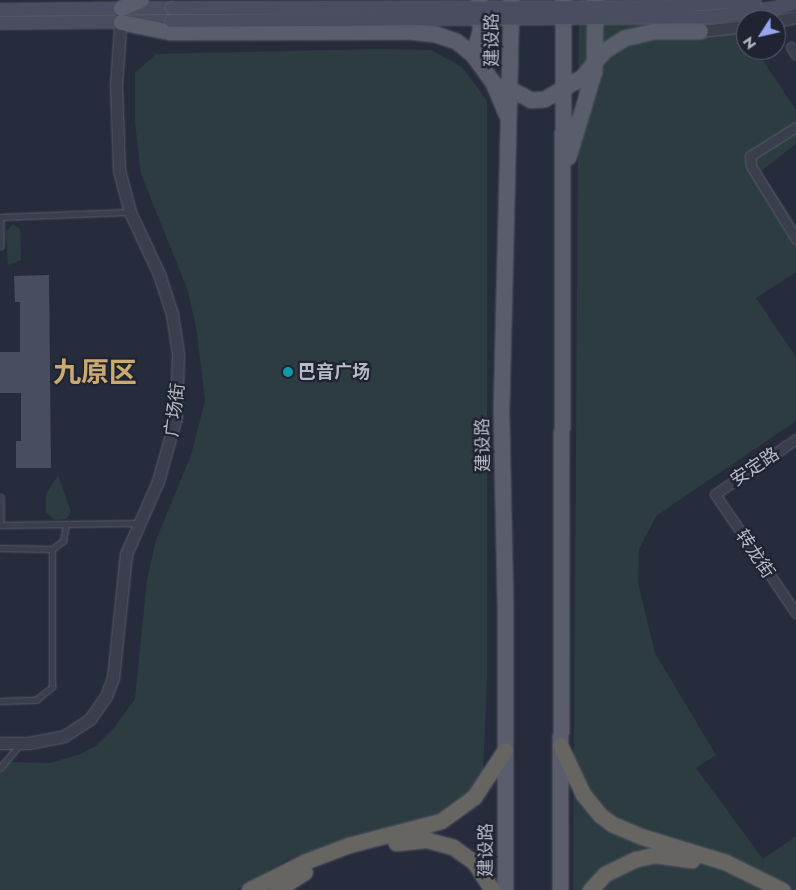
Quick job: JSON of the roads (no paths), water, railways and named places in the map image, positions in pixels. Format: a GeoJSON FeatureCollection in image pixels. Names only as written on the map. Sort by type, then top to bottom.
{"type":"FeatureCollection","features":[{"type":"Feature","properties":{"kind":"highway"},"geometry":{"type":"LineString","coordinates":[[560,745],[583,794],[600,815],[612,824],[640,836],[725,862],[782,890]]}},
{"type":"Feature","properties":{"kind":"highway"},"geometry":{"type":"LineString","coordinates":[[248,890],[304,862],[349,845],[441,821],[474,797],[505,750]]}},
{"type":"Feature","properties":{"kind":"highway"},"geometry":{"type":"LineString","coordinates":[[277,890],[301,874],[336,859],[386,845],[421,840],[443,843],[467,856],[480,869],[492,890]]}},
{"type":"Feature","properties":{"kind":"highway"},"geometry":{"type":"LineString","coordinates":[[590,890],[612,870],[655,855],[699,862],[760,890]]}},
{"type":"Feature","properties":{"kind":"main road"},"geometry":{"type":"LineString","coordinates":[[121,10],[140,0]]}},
{"type":"Feature","properties":{"kind":"main road"},"geometry":{"type":"LineString","coordinates":[[473,55],[480,30],[479,0]]}},
{"type":"Feature","properties":{"kind":"main road","name":"建设路"},"geometry":{"type":"LineString","coordinates":[[505,890],[501,411],[510,126],[511,0]]}},
{"type":"Feature","properties":{"kind":"main road"},"geometry":{"type":"LineString","coordinates":[[560,890],[564,167],[563,0]]}},
{"type":"Feature","properties":{"kind":"main road"},"geometry":{"type":"LineString","coordinates":[[564,167],[594,64],[595,0]]}},
{"type":"Feature","properties":{"kind":"main road"},"geometry":{"type":"LineString","coordinates":[[0,10],[664,7],[755,0]]}},
{"type":"Feature","properties":{"kind":"main road"},"geometry":{"type":"LineString","coordinates":[[0,23],[121,10],[171,22],[708,17],[775,8],[796,2]]}},
{"type":"Feature","properties":{"kind":"main road"},"geometry":{"type":"LineString","coordinates":[[121,10],[170,32],[418,31],[449,38],[473,55],[491,79],[510,126]]}},
{"type":"Feature","properties":{"kind":"main road"},"geometry":{"type":"LineString","coordinates":[[491,79],[537,101],[582,78],[610,46],[631,35],[655,31],[700,31]]}},
{"type":"Feature","properties":{"kind":"street","name":"广场街"},"geometry":{"type":"LineString","coordinates":[[0,743],[43,742],[72,732],[90,718],[106,696],[113,678],[124,562],[138,523],[156,486],[172,441],[179,377],[177,343],[166,292],[130,212],[119,170],[116,128],[121,10]]}},
{"type":"Feature","properties":{"kind":"street"},"geometry":{"type":"LineString","coordinates":[[700,31],[736,27]]}},
{"type":"Feature","properties":{"kind":"street"},"geometry":{"type":"LineString","coordinates":[[796,127],[750,156],[751,166],[796,239]]}},
{"type":"Feature","properties":{"kind":"street","name":"安定路"},"geometry":{"type":"LineString","coordinates":[[715,494],[796,440]]}},
{"type":"Feature","properties":{"kind":"street","name":"转龙街"},"geometry":{"type":"LineString","coordinates":[[715,494],[796,613]]}},
{"type":"Feature","properties":{"kind":"lane"},"geometry":{"type":"LineString","coordinates":[[1,246],[0,218],[130,212]]}},
{"type":"Feature","properties":{"kind":"lane"},"geometry":{"type":"LineString","coordinates":[[1,497],[0,525],[138,523]]}},
{"type":"Feature","properties":{"kind":"lane"},"geometry":{"type":"LineString","coordinates":[[0,548],[52,549],[64,541],[66,524]]}},
{"type":"Feature","properties":{"kind":"lane"},"geometry":{"type":"LineString","coordinates":[[0,701],[36,700],[52,686],[52,549]]}},
{"type":"Feature","properties":{"kind":"lane"},"geometry":{"type":"LineString","coordinates":[[0,768],[21,743]]}},
{"type":"Feature","properties":{"kind":"place","name":"巴音广场"},"geometry":{"type":"Point","coordinates":[288,372]}},
{"type":"Feature","properties":{"kind":"district","name":"九原区"},"geometry":{"type":"Point","coordinates":[95,373]}}]}
